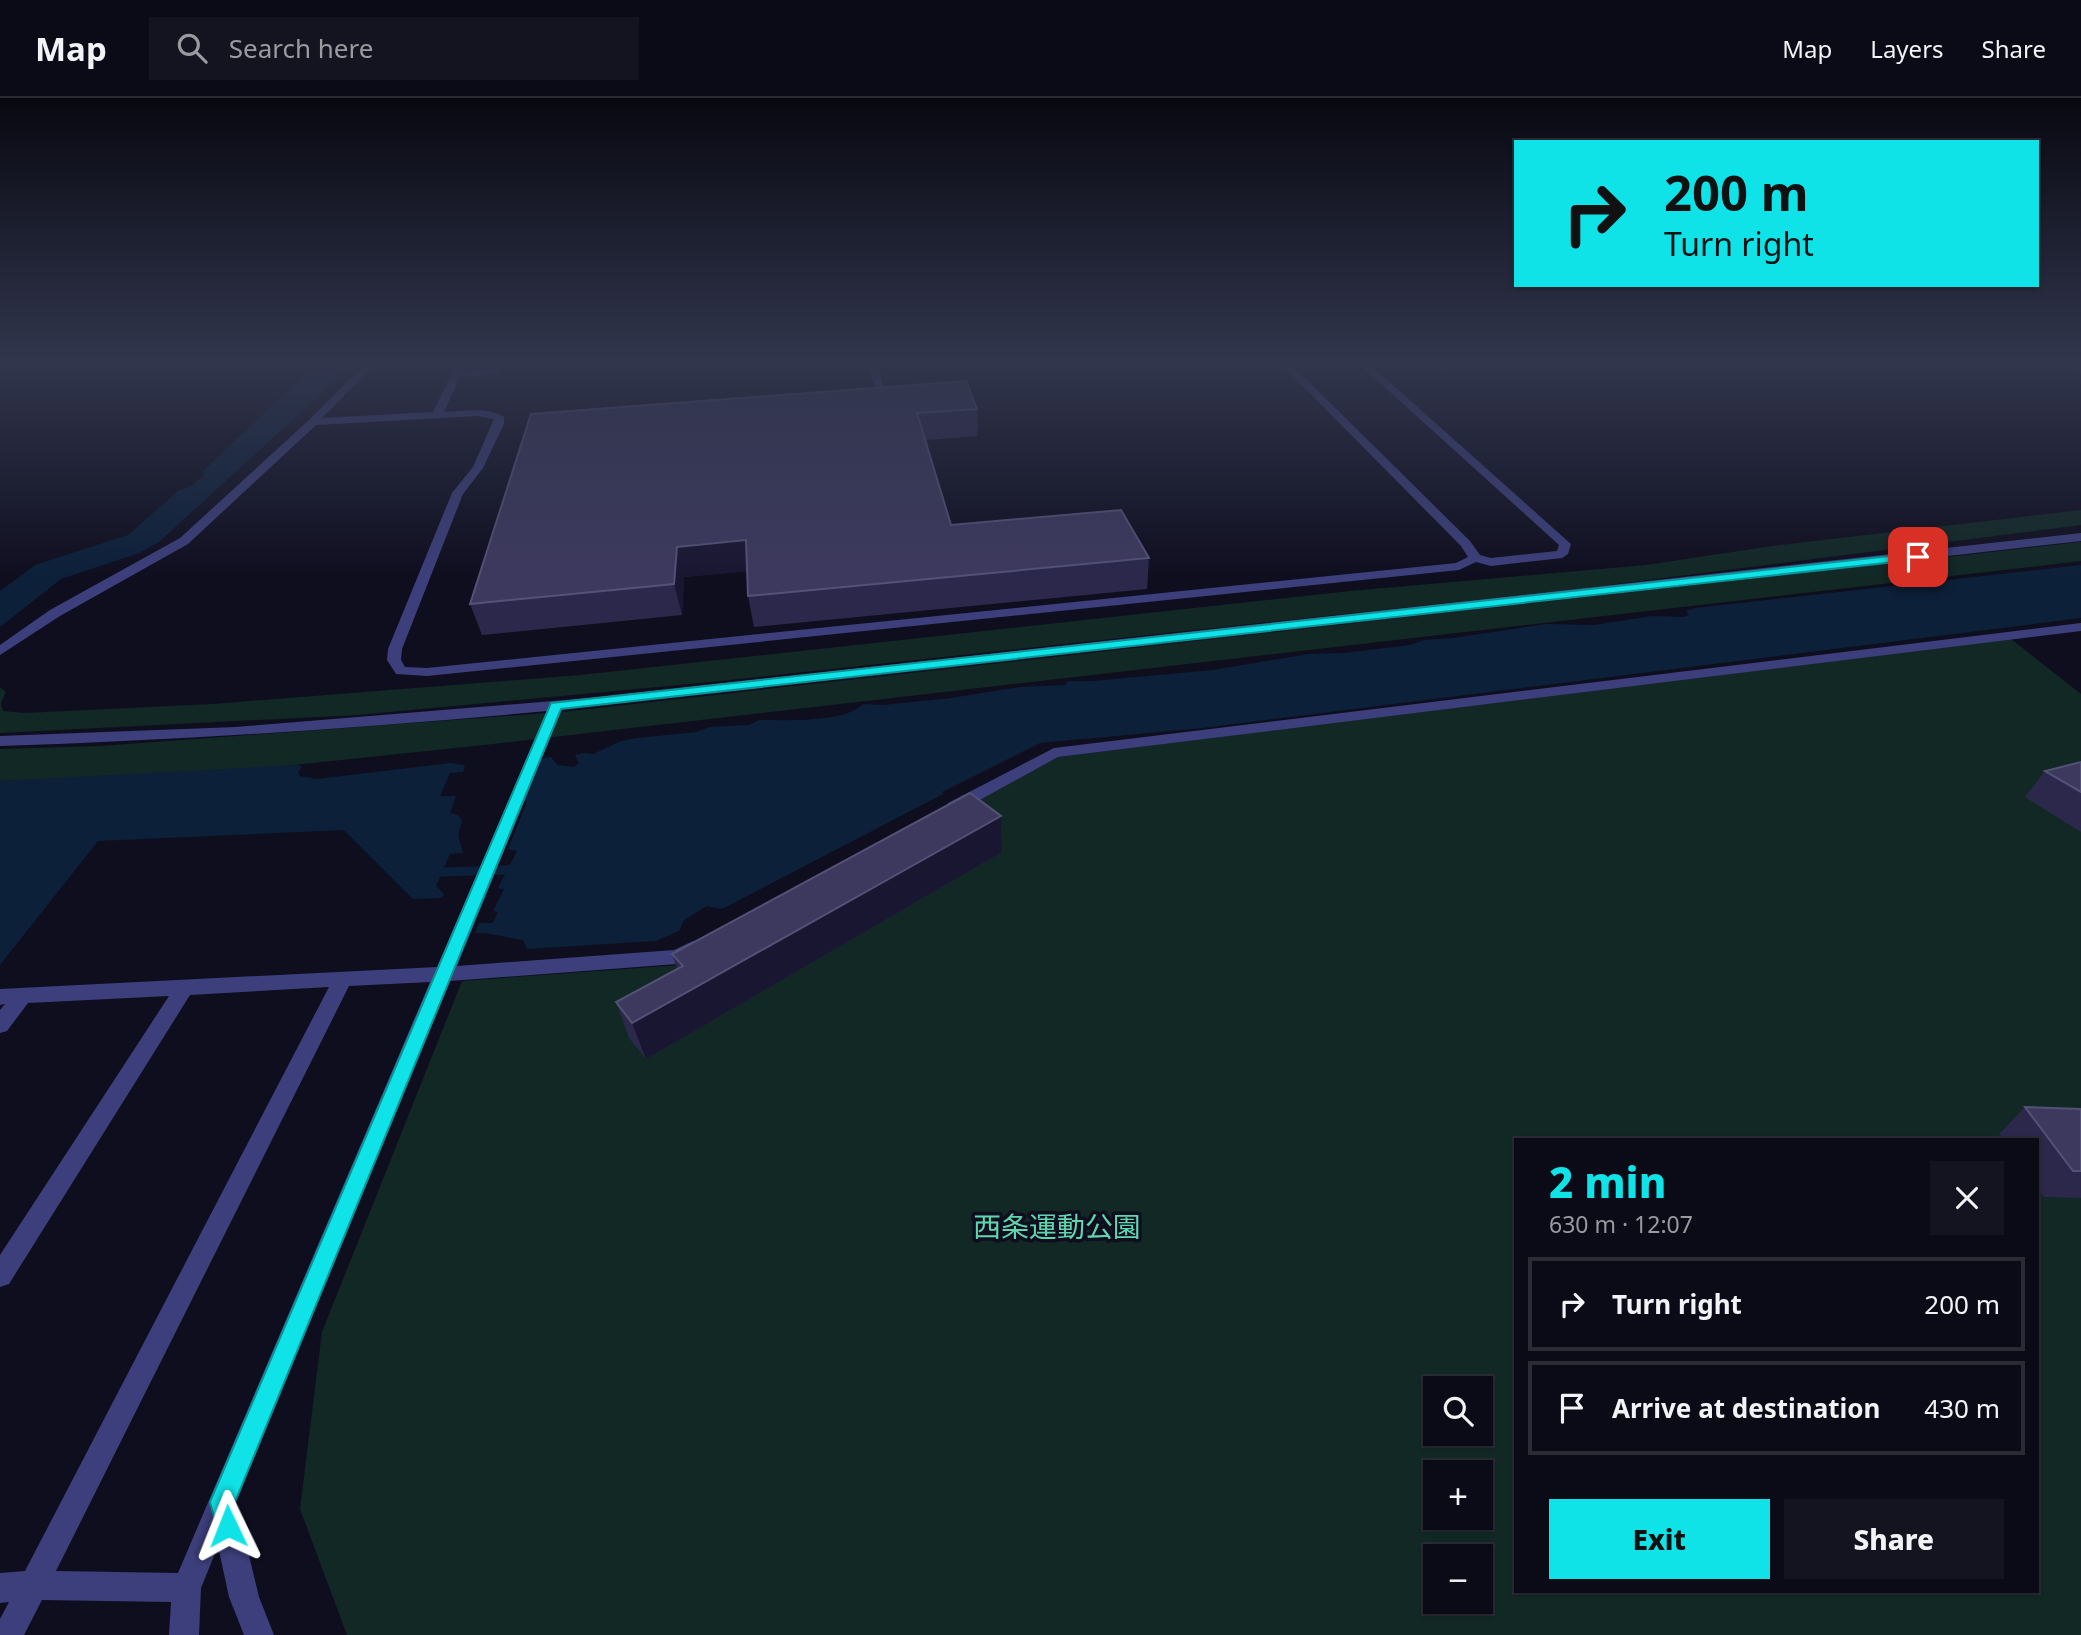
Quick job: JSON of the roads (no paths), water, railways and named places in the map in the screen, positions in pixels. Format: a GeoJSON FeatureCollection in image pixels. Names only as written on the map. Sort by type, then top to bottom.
{"type":"FeatureCollection","features":[{"type":"Feature","properties":{"kind":"street"},"geometry":{"type":"LineString","coordinates":[[0,652],[55,613],[184,541],[300,434]]}},
{"type":"Feature","properties":{"kind":"street"},"geometry":{"type":"LineString","coordinates":[[494,434],[478,468],[458,493],[395,649],[394,660],[401,671],[427,672],[1446,568],[1459,566],[1475,558],[1490,562],[1562,554],[1564,544],[1441,434]]}},
{"type":"Feature","properties":{"kind":"street"},"geometry":{"type":"LineString","coordinates":[[1355,434],[1466,544],[1475,558]]}},
{"type":"Feature","properties":{"kind":"street"},"geometry":{"type":"LineString","coordinates":[[0,741],[143,738],[396,722],[1782,573],[2081,537]]}},
{"type":"Feature","properties":{"kind":"street"},"geometry":{"type":"LineString","coordinates":[[944,812],[1054,753],[2081,627]]}},
{"type":"Feature","properties":{"kind":"street"},"geometry":{"type":"LineString","coordinates":[[184,1635],[186,1588],[556,706]]}},
{"type":"Feature","properties":{"kind":"street"},"geometry":{"type":"LineString","coordinates":[[0,997],[444,974],[677,957],[713,937]]}},
{"type":"Feature","properties":{"kind":"street"},"geometry":{"type":"LineString","coordinates":[[8,1635],[342,980]]}},
{"type":"Feature","properties":{"kind":"street"},"geometry":{"type":"LineString","coordinates":[[0,1276],[185,987]]}},
{"type":"Feature","properties":{"kind":"street"},"geometry":{"type":"LineString","coordinates":[[0,1025],[22,996]]}},
{"type":"Feature","properties":{"kind":"street"},"geometry":{"type":"LineString","coordinates":[[222,1502],[244,1597],[259,1635]]}},
{"type":"Feature","properties":{"kind":"street"},"geometry":{"type":"LineString","coordinates":[[0,1588],[33,1585],[186,1588]]}},
{"type":"Feature","properties":{"kind":"water"},"geometry":{"type":"Polygon","coordinates":[[[242,434],[277,434],[159,542],[139,553],[61,579],[0,627],[0,591],[35,565],[128,535],[179,490],[190,487],[203,476],[204,470],[242,434]]]}},
{"type":"Feature","properties":{"kind":"water"},"geometry":{"type":"Polygon","coordinates":[[[2081,565],[2081,618],[1203,728],[1040,743],[722,909],[707,906],[684,920],[679,931],[656,941],[527,949],[523,940],[475,933],[479,923],[493,923],[498,912],[493,911],[504,889],[498,888],[517,851],[508,849],[527,802],[523,801],[543,758],[551,757],[557,765],[573,767],[579,764],[575,755],[593,754],[621,741],[697,732],[709,727],[749,725],[759,720],[830,717],[843,715],[863,704],[883,705],[951,698],[1020,687],[1065,685],[1068,681],[1213,670],[1308,654],[1344,653],[1410,645],[1424,640],[1546,624],[1594,625],[1652,616],[1684,617],[1689,615],[1686,611],[1695,608],[2081,565]]]}},
{"type":"Feature","properties":{"kind":"water"},"geometry":{"type":"Polygon","coordinates":[[[450,763],[465,765],[463,772],[450,773],[440,796],[456,796],[450,813],[458,815],[462,821],[458,835],[463,853],[450,854],[436,886],[444,894],[442,898],[413,899],[344,830],[98,841],[0,965],[0,781],[297,765],[302,766],[298,773],[300,776],[317,779],[450,763]]]}},
{"type":"Feature","properties":{"kind":"waterway"},"geometry":{"type":"LineString","coordinates":[[436,865],[442,872],[507,870],[516,867]]}},
{"type":"Feature","properties":{"kind":"park label","name":"西条運動公園"},"geometry":{"type":"Point","coordinates":[1057,1226]}}]}
